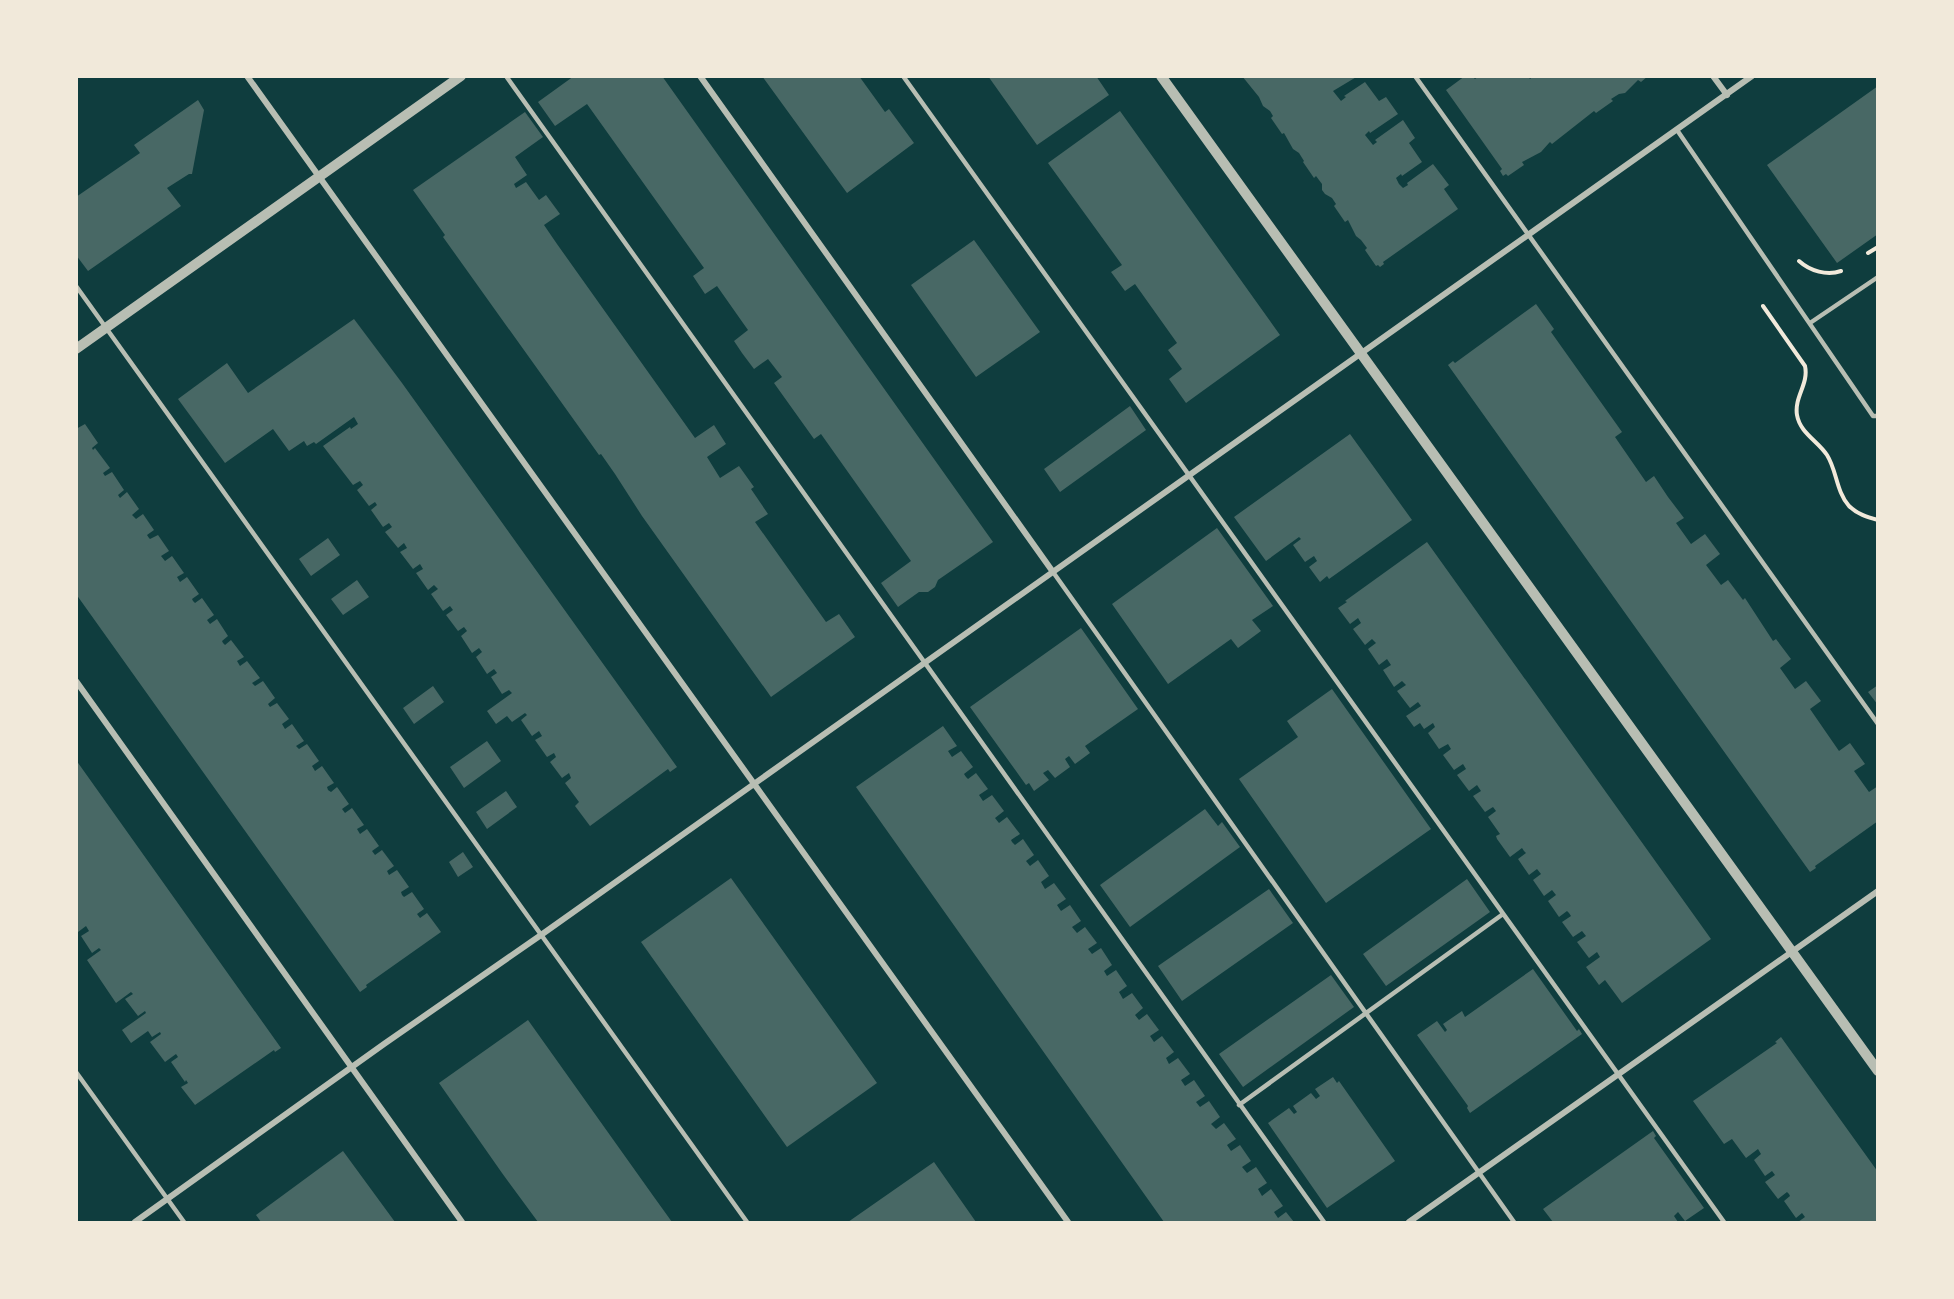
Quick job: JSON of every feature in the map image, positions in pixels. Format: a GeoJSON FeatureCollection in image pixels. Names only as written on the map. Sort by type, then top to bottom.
{"type":"FeatureCollection","features":[{"type":"Feature","properties":{"kind":"street"},"geometry":{"type":"LineString","coordinates":[[247,76],[1068,1222]]}},
{"type":"Feature","properties":{"kind":"street"},"geometry":{"type":"LineString","coordinates":[[76,349],[461,76]]}},
{"type":"Feature","properties":{"kind":"street"},"geometry":{"type":"LineString","coordinates":[[700,76],[1053,572]]}},
{"type":"Feature","properties":{"kind":"street"},"geometry":{"type":"LineString","coordinates":[[1161,76],[1878,1071]]}},
{"type":"Feature","properties":{"kind":"street"},"geometry":{"type":"LineString","coordinates":[[1713,76],[1727,95]]}},
{"type":"Feature","properties":{"kind":"street"},"geometry":{"type":"LineString","coordinates":[[135,1222],[1752,76]]}},
{"type":"Feature","properties":{"kind":"street"},"geometry":{"type":"LineString","coordinates":[[76,681],[462,1222]]}},
{"type":"Feature","properties":{"kind":"street"},"geometry":{"type":"LineString","coordinates":[[1409,1222],[1878,891]]}},
{"type":"Feature","properties":{"kind":"lane"},"geometry":{"type":"LineString","coordinates":[[506,76],[923,664],[1324,1222]]}},
{"type":"Feature","properties":{"kind":"lane"},"geometry":{"type":"LineString","coordinates":[[903,76],[1724,1222]]}},
{"type":"Feature","properties":{"kind":"lane"},"geometry":{"type":"LineString","coordinates":[[1415,76],[1878,724]]}},
{"type":"Feature","properties":{"kind":"lane"},"geometry":{"type":"LineString","coordinates":[[1677,130],[1873,416],[1878,416]]}},
{"type":"Feature","properties":{"kind":"lane"},"geometry":{"type":"LineString","coordinates":[[1810,323],[1878,277]]}},
{"type":"Feature","properties":{"kind":"lane"},"geometry":{"type":"LineString","coordinates":[[76,286],[747,1222]]}},
{"type":"Feature","properties":{"kind":"lane"},"geometry":{"type":"LineString","coordinates":[[1053,572],[1514,1222]]}},
{"type":"Feature","properties":{"kind":"lane"},"geometry":{"type":"LineString","coordinates":[[1239,1104],[1503,914]]}},
{"type":"Feature","properties":{"kind":"lane"},"geometry":{"type":"LineString","coordinates":[[76,1072],[184,1222]]}},
{"type":"Feature","properties":{"kind":"path"},"geometry":{"type":"LineString","coordinates":[[1861,258],[1878,247]]}},
{"type":"Feature","properties":{"kind":"path"},"geometry":{"type":"LineString","coordinates":[[1793,253],[1809,269],[1822,272],[1844,270]]}},
{"type":"Feature","properties":{"kind":"path"},"geometry":{"type":"LineString","coordinates":[[1763,306],[1805,366],[1807,374],[1796,405],[1801,427],[1821,446],[1828,457],[1843,498],[1851,508],[1864,516],[1878,520]]}},
{"type":"Feature","properties":{"kind":"building"},"geometry":{"type":"Polygon","coordinates":[[[574,76],[662,76],[993,542],[938,580],[935,587],[928,592],[919,592],[898,607],[881,583],[911,561],[821,434],[814,439],[774,383],[782,377],[768,359],[754,369],[742,353],[734,341],[748,330],[717,286],[705,294],[693,276],[704,268],[587,104],[555,126],[538,102],[574,76]]]}},
{"type":"Feature","properties":{"kind":"building"},"geometry":{"type":"Polygon","coordinates":[[[762,76],[859,76],[885,112],[889,109],[914,143],[847,193],[762,76]]]}},
{"type":"Feature","properties":{"kind":"building"},"geometry":{"type":"Polygon","coordinates":[[[988,76],[1096,76],[1109,95],[1037,145],[988,76]]]}},
{"type":"Feature","properties":{"kind":"building"},"geometry":{"type":"Polygon","coordinates":[[[1242,76],[1358,76],[1333,91],[1341,101],[1346,97],[1344,96],[1365,82],[1379,101],[1386,97],[1398,114],[1365,135],[1373,145],[1377,142],[1375,140],[1403,120],[1415,138],[1409,143],[1422,162],[1396,178],[1399,184],[1403,188],[1433,164],[1449,185],[1444,189],[1458,209],[1383,262],[1384,264],[1380,267],[1376,266],[1348,220],[1345,222],[1334,206],[1336,204],[1332,198],[1322,190],[1322,184],[1316,176],[1314,178],[1299,153],[1293,149],[1284,133],[1282,134],[1271,118],[1273,116],[1270,111],[1263,106],[1259,97],[1242,76]]]}},
{"type":"Feature","properties":{"kind":"building"},"geometry":{"type":"Polygon","coordinates":[[[1465,76],[1472,76],[1475,79],[1479,76],[1528,76],[1530,79],[1533,76],[1648,76],[1641,82],[1638,80],[1625,93],[1611,99],[1613,101],[1596,113],[1594,111],[1552,144],[1550,142],[1541,152],[1522,162],[1524,165],[1508,176],[1506,174],[1503,176],[1500,171],[1502,169],[1446,90],[1465,76]]]}},
{"type":"Feature","properties":{"kind":"building"},"geometry":{"type":"Polygon","coordinates":[[[1878,86],[1878,234],[1837,263],[1767,165],[1878,86]]]}},
{"type":"Feature","properties":{"kind":"building"},"geometry":{"type":"Polygon","coordinates":[[[198,100],[204,110],[192,174],[167,188],[181,206],[88,271],[76,255],[76,197],[140,153],[134,145],[198,100]]]}},
{"type":"Feature","properties":{"kind":"building"},"geometry":{"type":"Polygon","coordinates":[[[1120,111],[1280,335],[1186,403],[1169,379],[1182,369],[1168,350],[1177,343],[1135,284],[1125,291],[1111,272],[1122,265],[1048,163],[1120,111]]]}},
{"type":"Feature","properties":{"kind":"building"},"geometry":{"type":"Polygon","coordinates":[[[525,112],[543,137],[515,157],[527,175],[514,184],[516,188],[526,182],[539,200],[546,195],[560,214],[544,225],[695,438],[714,425],[726,444],[707,457],[720,478],[739,466],[754,487],[751,489],[768,514],[755,522],[826,622],[839,614],[855,637],[771,697],[642,516],[601,454],[599,455],[443,237],[445,235],[413,190],[525,112]]]}},
{"type":"Feature","properties":{"kind":"building"},"geometry":{"type":"Polygon","coordinates":[[[974,240],[1040,332],[976,377],[911,285],[974,240]]]}},
{"type":"Feature","properties":{"kind":"building"},"geometry":{"type":"Polygon","coordinates":[[[1536,304],[1554,329],[1551,332],[1622,432],[1615,437],[1646,482],[1654,476],[1684,518],[1676,523],[1691,544],[1705,534],[1720,554],[1706,565],[1721,585],[1728,580],[1743,600],[1745,598],[1773,641],[1776,639],[1791,659],[1780,668],[1795,689],[1806,681],[1821,701],[1810,709],[1839,751],[1850,743],[1865,764],[1854,771],[1869,792],[1878,786],[1878,821],[1810,872],[1448,365],[1453,361],[1455,363],[1536,304]]]}},
{"type":"Feature","properties":{"kind":"building"},"geometry":{"type":"Polygon","coordinates":[[[354,319],[677,767],[670,772],[668,769],[590,826],[575,806],[579,802],[565,783],[571,778],[569,773],[562,778],[550,762],[556,757],[554,753],[547,757],[535,740],[542,736],[539,731],[532,736],[521,720],[527,715],[525,713],[512,722],[507,716],[496,724],[487,711],[512,693],[509,690],[502,694],[491,677],[497,673],[494,669],[487,674],[476,657],[482,652],[479,648],[472,653],[461,636],[467,631],[464,627],[458,631],[446,615],[453,610],[450,606],[443,611],[431,594],[438,589],[434,585],[428,590],[416,573],[423,569],[420,564],[413,569],[400,552],[407,548],[404,543],[398,548],[385,532],[392,527],[389,523],[383,527],[371,510],[377,505],[375,502],[369,506],[357,490],[363,485],[360,481],[353,485],[323,446],[358,424],[354,417],[316,444],[314,442],[307,446],[304,441],[289,451],[273,429],[225,463],[178,399],[227,363],[248,393],[354,319]]]}},
{"type":"Feature","properties":{"kind":"building"},"geometry":{"type":"Polygon","coordinates":[[[1130,406],[1146,430],[1060,492],[1044,469],[1130,406]]]}},
{"type":"Feature","properties":{"kind":"building"},"geometry":{"type":"Polygon","coordinates":[[[85,424],[98,443],[92,448],[93,450],[95,448],[110,468],[103,473],[105,476],[112,472],[124,490],[118,495],[120,498],[127,492],[139,509],[132,515],[136,519],[143,514],[154,530],[147,535],[150,539],[158,535],[169,551],[161,556],[165,561],[172,556],[184,573],[177,577],[180,582],[187,577],[199,594],[192,599],[193,601],[195,603],[202,598],[214,615],[207,620],[210,624],[217,619],[228,636],[222,641],[223,643],[225,645],[231,640],[244,657],[237,661],[240,666],[247,661],[260,678],[252,683],[255,686],[263,681],[275,698],[268,704],[270,707],[277,703],[289,719],[282,724],[285,729],[292,724],[304,741],[296,746],[299,749],[307,744],[319,761],[312,766],[315,771],[322,766],[334,783],[327,787],[328,790],[331,792],[337,787],[349,804],[342,809],[345,813],[352,808],[364,825],[357,829],[360,834],[367,829],[379,846],[372,851],[375,855],[382,850],[394,866],[387,871],[389,875],[397,870],[409,887],[401,892],[402,895],[404,897],[412,892],[424,909],[417,914],[420,918],[427,913],[441,932],[366,985],[367,987],[360,992],[76,594],[76,429],[85,424]]]}},
{"type":"Feature","properties":{"kind":"building"},"geometry":{"type":"Polygon","coordinates":[[[1350,434],[1412,520],[1329,579],[1327,576],[1320,582],[1309,567],[1317,561],[1314,556],[1305,562],[1293,545],[1301,539],[1299,537],[1266,561],[1234,517],[1350,434]]]}},
{"type":"Feature","properties":{"kind":"building"},"geometry":{"type":"Polygon","coordinates":[[[1217,528],[1273,606],[1252,620],[1261,631],[1238,648],[1231,639],[1168,684],[1112,604],[1217,528]]]}},
{"type":"Feature","properties":{"kind":"building"},"geometry":{"type":"Polygon","coordinates":[[[328,538],[340,555],[311,576],[299,559],[328,538]]]}},
{"type":"Feature","properties":{"kind":"building"},"geometry":{"type":"Polygon","coordinates":[[[1427,542],[1711,939],[1622,1003],[1605,980],[1599,985],[1586,967],[1600,957],[1597,952],[1589,958],[1577,942],[1586,936],[1582,931],[1573,937],[1562,922],[1571,916],[1567,911],[1559,917],[1548,901],[1556,895],[1552,890],[1544,896],[1533,880],[1541,874],[1537,869],[1529,875],[1518,859],[1526,853],[1522,848],[1510,857],[1497,839],[1496,836],[1500,834],[1488,817],[1496,811],[1493,807],[1485,812],[1473,796],[1481,791],[1477,785],[1469,791],[1457,775],[1466,769],[1463,764],[1454,770],[1443,755],[1451,749],[1448,744],[1439,749],[1428,733],[1435,727],[1433,723],[1424,729],[1420,723],[1414,727],[1406,716],[1421,706],[1418,702],[1410,708],[1397,691],[1406,685],[1402,681],[1394,687],[1383,670],[1391,665],[1387,659],[1379,665],[1368,649],[1376,643],[1372,639],[1365,645],[1353,629],[1361,623],[1358,618],[1350,624],[1338,608],[1427,542]]]}},
{"type":"Feature","properties":{"kind":"building"},"geometry":{"type":"Polygon","coordinates":[[[357,580],[369,597],[343,615],[331,599],[357,580]]]}},
{"type":"Feature","properties":{"kind":"building"},"geometry":{"type":"Polygon","coordinates":[[[1081,628],[1138,709],[1085,746],[1090,753],[1075,764],[1069,756],[1065,759],[1070,767],[1055,778],[1048,770],[1043,773],[1049,780],[1034,791],[1029,783],[1026,785],[970,707],[1081,628]]]}},
{"type":"Feature","properties":{"kind":"building"},"geometry":{"type":"Polygon","coordinates":[[[1878,685],[1878,705],[1868,692],[1878,685]]]}},
{"type":"Feature","properties":{"kind":"building"},"geometry":{"type":"Polygon","coordinates":[[[433,686],[444,702],[414,724],[403,708],[433,686]]]}},
{"type":"Feature","properties":{"kind":"building"},"geometry":{"type":"Polygon","coordinates":[[[1332,689],[1431,829],[1326,903],[1239,779],[1298,737],[1287,721],[1332,689]]]}},
{"type":"Feature","properties":{"kind":"building"},"geometry":{"type":"Polygon","coordinates":[[[943,726],[957,746],[948,751],[952,757],[961,751],[973,767],[964,774],[966,777],[968,779],[976,773],[988,789],[979,795],[983,801],[992,795],[1004,811],[995,818],[999,823],[1007,817],[1020,834],[1011,840],[1012,842],[1015,845],[1023,839],[1034,855],[1026,861],[1030,866],[1038,860],[1049,876],[1041,882],[1045,889],[1054,883],[1066,899],[1057,905],[1061,911],[1070,905],[1081,921],[1072,927],[1077,933],[1085,927],[1097,943],[1088,949],[1092,954],[1101,948],[1112,965],[1104,971],[1107,976],[1116,970],[1127,986],[1119,992],[1123,999],[1132,993],[1143,1008],[1135,1015],[1139,1020],[1147,1014],[1159,1030],[1150,1036],[1154,1042],[1162,1036],[1174,1052],[1166,1058],[1169,1064],[1178,1058],[1190,1074],[1181,1080],[1185,1086],[1194,1080],[1205,1096],[1196,1102],[1200,1107],[1209,1101],[1220,1117],[1211,1124],[1216,1129],[1224,1123],[1236,1139],[1227,1145],[1231,1151],[1240,1145],[1251,1161],[1242,1167],[1247,1173],[1256,1167],[1267,1183],[1258,1189],[1262,1196],[1271,1189],[1283,1206],[1274,1212],[1278,1218],[1286,1212],[1294,1222],[1164,1222],[856,787],[943,726]]]}},
{"type":"Feature","properties":{"kind":"building"},"geometry":{"type":"Polygon","coordinates":[[[487,741],[501,761],[464,788],[450,767],[487,741]]]}},
{"type":"Feature","properties":{"kind":"building"},"geometry":{"type":"Polygon","coordinates":[[[76,760],[281,1048],[275,1052],[274,1050],[195,1105],[181,1087],[188,1083],[171,1062],[178,1057],[176,1054],[165,1062],[150,1042],[161,1034],[160,1032],[152,1037],[148,1031],[131,1043],[122,1030],[146,1013],[145,1011],[138,1016],[125,999],[133,994],[131,992],[116,1003],[87,960],[101,950],[99,948],[92,953],[81,936],[89,931],[86,926],[78,932],[76,929],[76,760]]]}},
{"type":"Feature","properties":{"kind":"building"},"geometry":{"type":"Polygon","coordinates":[[[506,791],[517,807],[487,829],[476,812],[506,791]]]}},
{"type":"Feature","properties":{"kind":"building"},"geometry":{"type":"Polygon","coordinates":[[[1205,809],[1218,826],[1222,822],[1240,847],[1130,927],[1100,885],[1205,809]]]}},
{"type":"Feature","properties":{"kind":"building"},"geometry":{"type":"Polygon","coordinates":[[[463,852],[473,867],[458,877],[449,862],[463,852]]]}},
{"type":"Feature","properties":{"kind":"building"},"geometry":{"type":"Polygon","coordinates":[[[731,878],[877,1083],[787,1147],[641,942],[731,878]]]}},
{"type":"Feature","properties":{"kind":"building"},"geometry":{"type":"Polygon","coordinates":[[[1467,879],[1490,912],[1386,986],[1363,954],[1467,879]]]}},
{"type":"Feature","properties":{"kind":"building"},"geometry":{"type":"Polygon","coordinates":[[[1269,889],[1293,923],[1182,1001],[1158,966],[1269,889]]]}},
{"type":"Feature","properties":{"kind":"building"},"geometry":{"type":"Polygon","coordinates":[[[1533,969],[1577,1031],[1579,1029],[1582,1034],[1470,1113],[1468,1106],[1417,1035],[1437,1021],[1445,1032],[1447,1030],[1443,1024],[1462,1011],[1465,1017],[1533,969]]]}},
{"type":"Feature","properties":{"kind":"building"},"geometry":{"type":"Polygon","coordinates":[[[1331,975],[1354,1007],[1243,1087],[1219,1054],[1331,975]]]}},
{"type":"Feature","properties":{"kind":"building"},"geometry":{"type":"Polygon","coordinates":[[[528,1020],[672,1222],[538,1222],[502,1173],[439,1083],[528,1020]]]}},
{"type":"Feature","properties":{"kind":"building"},"geometry":{"type":"Polygon","coordinates":[[[1781,1037],[1878,1172],[1878,1222],[1798,1222],[1805,1217],[1802,1213],[1796,1218],[1784,1201],[1790,1196],[1789,1194],[1787,1192],[1778,1199],[1765,1182],[1775,1175],[1772,1171],[1765,1176],[1754,1160],[1761,1154],[1758,1149],[1746,1158],[1732,1139],[1724,1144],[1693,1101],[1777,1043],[1775,1042],[1781,1037]]]}},
{"type":"Feature","properties":{"kind":"building"},"geometry":{"type":"Polygon","coordinates":[[[1333,1077],[1337,1083],[1339,1081],[1395,1161],[1327,1208],[1268,1123],[1289,1108],[1294,1114],[1297,1112],[1293,1106],[1311,1093],[1316,1099],[1320,1096],[1315,1089],[1333,1077]]]}},
{"type":"Feature","properties":{"kind":"building"},"geometry":{"type":"Polygon","coordinates":[[[1653,1131],[1656,1136],[1654,1138],[1704,1208],[1685,1221],[1678,1212],[1674,1216],[1678,1222],[1553,1222],[1543,1209],[1653,1131]]]}},
{"type":"Feature","properties":{"kind":"building"},"geometry":{"type":"Polygon","coordinates":[[[343,1151],[395,1222],[261,1222],[256,1215],[343,1151]]]}},
{"type":"Feature","properties":{"kind":"building"},"geometry":{"type":"Polygon","coordinates":[[[934,1162],[976,1222],[848,1222],[934,1162]]]}}]}
